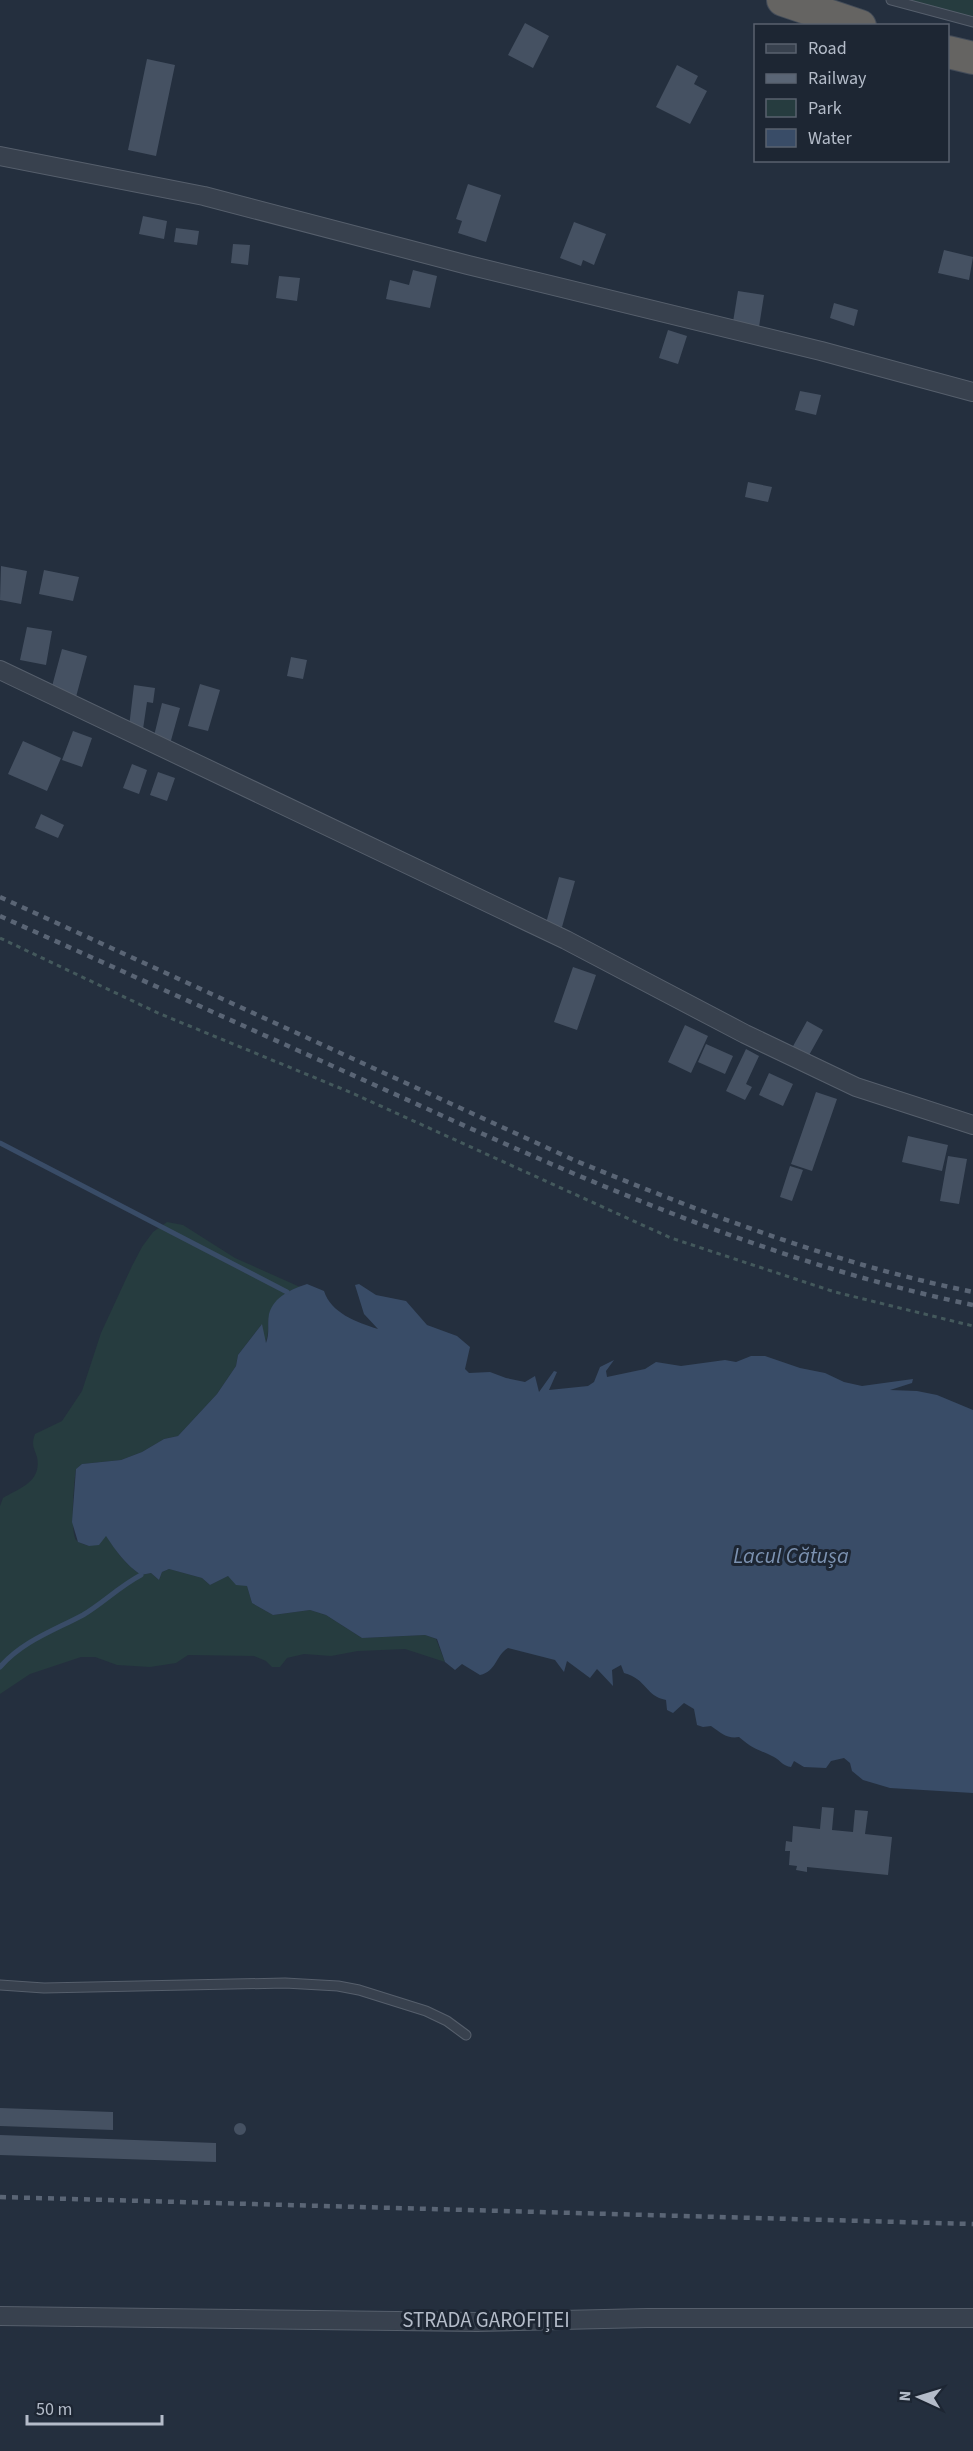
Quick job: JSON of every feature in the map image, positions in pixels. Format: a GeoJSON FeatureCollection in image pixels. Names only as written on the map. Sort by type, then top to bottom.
{"type":"FeatureCollection","features":[{"type":"Feature","properties":{"kind":"highway"},"geometry":{"type":"LineString","coordinates":[[783,0],[854,24]]}},
{"type":"Feature","properties":{"kind":"highway"},"geometry":{"type":"LineString","coordinates":[[949,52],[973,58]]}},
{"type":"Feature","properties":{"kind":"street"},"geometry":{"type":"LineString","coordinates":[[0,156],[204,195],[468,265],[821,351],[973,392]]}},
{"type":"Feature","properties":{"kind":"street"},"geometry":{"type":"LineString","coordinates":[[0,670],[566,940],[745,1034],[856,1087],[973,1125]]}},
{"type":"Feature","properties":{"kind":"street","name":"STRADA GAROFIȚEI"},"geometry":{"type":"LineString","coordinates":[[0,2316],[477,2322],[646,2318],[973,2318]]}},
{"type":"Feature","properties":{"kind":"lane"},"geometry":{"type":"LineString","coordinates":[[891,0],[973,22]]}},
{"type":"Feature","properties":{"kind":"lane"},"geometry":{"type":"LineString","coordinates":[[0,1985],[44,1988],[285,1983],[338,1986],[359,1990],[426,2011],[447,2021],[466,2035]]}},
{"type":"Feature","properties":{"kind":"path"},"geometry":{"type":"LineString","coordinates":[[0,939],[158,1013],[352,1094],[671,1238],[835,1292],[973,1326]]}},
{"type":"Feature","properties":{"kind":"green space"},"geometry":{"type":"Polygon","coordinates":[[[889,0],[973,0],[973,24],[935,16],[889,0]]]}},
{"type":"Feature","properties":{"kind":"green space"},"geometry":{"type":"Polygon","coordinates":[[[167,1222],[183,1225],[235,1258],[300,1287],[286,1294],[273,1306],[269,1316],[265,1344],[261,1325],[238,1355],[236,1366],[217,1394],[178,1436],[164,1439],[142,1452],[121,1460],[82,1464],[76,1469],[73,1516],[76,1540],[89,1546],[106,1535],[121,1557],[135,1571],[141,1575],[151,1573],[159,1580],[162,1572],[169,1569],[202,1578],[210,1585],[228,1576],[247,1586],[252,1603],[273,1615],[310,1610],[326,1615],[362,1638],[425,1635],[436,1639],[445,1662],[405,1649],[358,1651],[331,1656],[304,1654],[287,1658],[280,1667],[272,1667],[266,1661],[254,1656],[188,1655],[176,1663],[150,1667],[117,1665],[95,1657],[81,1657],[30,1674],[0,1694],[0,1506],[3,1498],[23,1487],[36,1473],[38,1466],[33,1443],[35,1434],[62,1421],[82,1391],[101,1333],[132,1266],[153,1232],[167,1222]]]}},
{"type":"Feature","properties":{"kind":"water","name":"Lacul Cătușa"},"geometry":{"type":"Polygon","coordinates":[[[307,1284],[324,1291],[332,1305],[345,1316],[378,1329],[364,1314],[355,1285],[359,1284],[376,1295],[406,1301],[427,1325],[457,1336],[470,1347],[465,1369],[469,1373],[490,1372],[525,1382],[535,1376],[539,1392],[554,1371],[557,1372],[549,1390],[588,1386],[594,1382],[600,1367],[614,1360],[606,1371],[607,1377],[645,1369],[656,1362],[681,1366],[725,1360],[736,1362],[751,1356],[765,1356],[862,1386],[913,1379],[912,1383],[890,1390],[917,1391],[937,1395],[973,1410],[973,1793],[890,1788],[863,1780],[852,1771],[850,1763],[844,1758],[831,1761],[826,1768],[804,1767],[794,1761],[791,1767],[788,1766],[752,1747],[739,1737],[728,1736],[711,1726],[697,1725],[694,1709],[684,1703],[673,1713],[667,1710],[666,1700],[654,1695],[637,1679],[624,1673],[621,1665],[612,1670],[613,1686],[597,1669],[590,1678],[567,1661],[564,1672],[555,1660],[508,1648],[486,1673],[480,1675],[462,1664],[455,1670],[445,1662],[437,1639],[425,1635],[362,1638],[326,1615],[310,1610],[273,1615],[252,1603],[247,1586],[236,1585],[228,1576],[210,1585],[202,1578],[169,1569],[162,1572],[159,1580],[151,1573],[141,1575],[135,1571],[121,1557],[106,1536],[99,1545],[89,1546],[78,1542],[72,1522],[76,1469],[82,1464],[121,1460],[142,1452],[164,1439],[178,1436],[217,1394],[236,1366],[238,1355],[262,1324],[266,1343],[269,1314],[275,1302],[290,1291],[307,1284]]]}},
{"type":"Feature","properties":{"kind":"building"},"geometry":{"type":"Polygon","coordinates":[[[525,23],[549,36],[533,68],[508,55],[525,23]]]}},
{"type":"Feature","properties":{"kind":"building"},"geometry":{"type":"Polygon","coordinates":[[[147,59],[175,65],[156,156],[128,150],[147,59]]]}},
{"type":"Feature","properties":{"kind":"building"},"geometry":{"type":"Polygon","coordinates":[[[677,65],[698,76],[694,84],[707,91],[690,124],[656,107],[677,65]]]}},
{"type":"Feature","properties":{"kind":"building"},"geometry":{"type":"Polygon","coordinates":[[[468,184],[501,195],[486,242],[458,233],[462,221],[456,219],[468,184]]]}},
{"type":"Feature","properties":{"kind":"building"},"geometry":{"type":"Polygon","coordinates":[[[143,216],[167,221],[164,239],[139,234],[143,216]]]}},
{"type":"Feature","properties":{"kind":"building"},"geometry":{"type":"Polygon","coordinates":[[[574,222],[606,234],[594,265],[583,260],[581,266],[560,258],[574,222]]]}},
{"type":"Feature","properties":{"kind":"building"},"geometry":{"type":"Polygon","coordinates":[[[176,228],[199,231],[197,245],[174,242],[176,228]]]}},
{"type":"Feature","properties":{"kind":"building"},"geometry":{"type":"Polygon","coordinates":[[[233,244],[250,245],[248,265],[231,263],[233,244]]]}},
{"type":"Feature","properties":{"kind":"building"},"geometry":{"type":"Polygon","coordinates":[[[944,250],[973,257],[969,280],[938,273],[944,250]]]}},
{"type":"Feature","properties":{"kind":"building"},"geometry":{"type":"Polygon","coordinates":[[[413,270],[437,276],[430,308],[386,299],[390,280],[409,285],[413,270]]]}},
{"type":"Feature","properties":{"kind":"building"},"geometry":{"type":"Polygon","coordinates":[[[279,276],[300,278],[297,301],[276,298],[279,276]]]}},
{"type":"Feature","properties":{"kind":"building"},"geometry":{"type":"Polygon","coordinates":[[[738,291],[764,295],[759,327],[733,322],[738,291]]]}},
{"type":"Feature","properties":{"kind":"building"},"geometry":{"type":"Polygon","coordinates":[[[834,303],[858,310],[854,326],[830,318],[834,303]]]}},
{"type":"Feature","properties":{"kind":"building"},"geometry":{"type":"Polygon","coordinates":[[[668,330],[687,336],[678,364],[659,358],[668,330]]]}},
{"type":"Feature","properties":{"kind":"building"},"geometry":{"type":"Polygon","coordinates":[[[800,391],[821,395],[816,415],[795,410],[800,391]]]}},
{"type":"Feature","properties":{"kind":"building"},"geometry":{"type":"Polygon","coordinates":[[[748,482],[772,487],[768,502],[745,497],[748,482]]]}},
{"type":"Feature","properties":{"kind":"building"},"geometry":{"type":"Polygon","coordinates":[[[1,566],[27,571],[21,604],[0,600],[1,566]]]}},
{"type":"Feature","properties":{"kind":"building"},"geometry":{"type":"Polygon","coordinates":[[[44,570],[79,577],[73,601],[39,594],[44,570]]]}},
{"type":"Feature","properties":{"kind":"building"},"geometry":{"type":"Polygon","coordinates":[[[27,627],[52,631],[46,665],[20,660],[27,627]]]}},
{"type":"Feature","properties":{"kind":"building"},"geometry":{"type":"Polygon","coordinates":[[[62,649],[87,656],[76,697],[51,690],[62,649]]]}},
{"type":"Feature","properties":{"kind":"building"},"geometry":{"type":"Polygon","coordinates":[[[291,657],[307,660],[303,679],[287,676],[291,657]]]}},
{"type":"Feature","properties":{"kind":"building"},"geometry":{"type":"Polygon","coordinates":[[[200,684],[220,690],[208,731],[188,726],[200,684]]]}},
{"type":"Feature","properties":{"kind":"building"},"geometry":{"type":"Polygon","coordinates":[[[134,685],[155,688],[153,703],[147,702],[143,729],[129,727],[134,685]]]}},
{"type":"Feature","properties":{"kind":"building"},"geometry":{"type":"Polygon","coordinates":[[[162,703],[180,708],[170,744],[153,740],[162,703]]]}},
{"type":"Feature","properties":{"kind":"building"},"geometry":{"type":"Polygon","coordinates":[[[73,731],[92,738],[82,767],[62,760],[73,731]]]}},
{"type":"Feature","properties":{"kind":"building"},"geometry":{"type":"Polygon","coordinates":[[[23,741],[61,758],[47,791],[8,774],[23,741]]]}},
{"type":"Feature","properties":{"kind":"building"},"geometry":{"type":"Polygon","coordinates":[[[132,764],[147,770],[139,794],[123,788],[132,764]]]}},
{"type":"Feature","properties":{"kind":"building"},"geometry":{"type":"Polygon","coordinates":[[[158,772],[175,778],[167,801],[150,795],[158,772]]]}},
{"type":"Feature","properties":{"kind":"building"},"geometry":{"type":"Polygon","coordinates":[[[41,814],[64,825],[58,838],[35,828],[41,814]]]}},
{"type":"Feature","properties":{"kind":"building"},"geometry":{"type":"Polygon","coordinates":[[[559,877],[575,881],[562,927],[546,923],[559,877]]]}},
{"type":"Feature","properties":{"kind":"building"},"geometry":{"type":"Polygon","coordinates":[[[573,967],[596,975],[577,1030],[554,1022],[573,967]]]}},
{"type":"Feature","properties":{"kind":"building"},"geometry":{"type":"Polygon","coordinates":[[[807,1021],[823,1030],[808,1057],[792,1048],[807,1021]]]}},
{"type":"Feature","properties":{"kind":"building"},"geometry":{"type":"Polygon","coordinates":[[[685,1025],[708,1036],[691,1073],[668,1062],[685,1025]]]}},
{"type":"Feature","properties":{"kind":"building"},"geometry":{"type":"Polygon","coordinates":[[[706,1044],[733,1056],[725,1074],[698,1062],[706,1044]]]}},
{"type":"Feature","properties":{"kind":"building"},"geometry":{"type":"Polygon","coordinates":[[[746,1049],[759,1056],[746,1084],[752,1087],[745,1100],[726,1091],[746,1049]]]}},
{"type":"Feature","properties":{"kind":"building"},"geometry":{"type":"Polygon","coordinates":[[[769,1073],[793,1084],[783,1106],[759,1095],[769,1073]]]}},
{"type":"Feature","properties":{"kind":"building"},"geometry":{"type":"Polygon","coordinates":[[[816,1092],[837,1099],[812,1171],[791,1164],[816,1092]]]}},
{"type":"Feature","properties":{"kind":"building"},"geometry":{"type":"Polygon","coordinates":[[[908,1136],[948,1145],[942,1171],[902,1162],[908,1136]]]}},
{"type":"Feature","properties":{"kind":"building"},"geometry":{"type":"Polygon","coordinates":[[[948,1156],[967,1159],[959,1204],[940,1201],[948,1156]]]}},
{"type":"Feature","properties":{"kind":"building"},"geometry":{"type":"Polygon","coordinates":[[[790,1166],[803,1170],[792,1201],[780,1197],[790,1166]]]}},
{"type":"Feature","properties":{"kind":"building"},"geometry":{"type":"Polygon","coordinates":[[[822,1807],[834,1808],[832,1830],[853,1832],[855,1810],[868,1811],[865,1834],[892,1837],[888,1875],[807,1867],[807,1872],[796,1870],[797,1866],[789,1865],[790,1851],[785,1851],[786,1841],[792,1842],[793,1826],[820,1829],[822,1807]]]}},
{"type":"Feature","properties":{"kind":"building"},"geometry":{"type":"Polygon","coordinates":[[[0,2108],[113,2112],[113,2130],[0,2126],[0,2108]]]}},
{"type":"Feature","properties":{"kind":"building"},"geometry":{"type":"Polygon","coordinates":[[[242,2123],[245,2124],[245,2134],[238,2135],[235,2134],[234,2127],[235,2124],[242,2123]]]}},
{"type":"Feature","properties":{"kind":"building"},"geometry":{"type":"Polygon","coordinates":[[[0,2135],[216,2143],[216,2162],[0,2155],[0,2135]]]}},
{"type":"Feature","properties":{"kind":"waterway"},"geometry":{"type":"LineString","coordinates":[[0,1143],[287,1292]]}},
{"type":"Feature","properties":{"kind":"waterway"},"geometry":{"type":"LineString","coordinates":[[0,1667],[28,1643],[83,1615],[141,1575]]}},
{"type":"Feature","properties":{"kind":"railway"},"geometry":{"type":"LineString","coordinates":[[0,897],[576,1161],[772,1236],[871,1267],[973,1292]]}},
{"type":"Feature","properties":{"kind":"railway"},"geometry":{"type":"LineString","coordinates":[[0,916],[539,1159],[680,1217],[825,1267],[973,1305]]}},
{"type":"Feature","properties":{"kind":"railway"},"geometry":{"type":"LineString","coordinates":[[0,2197],[973,2224]]}}]}
